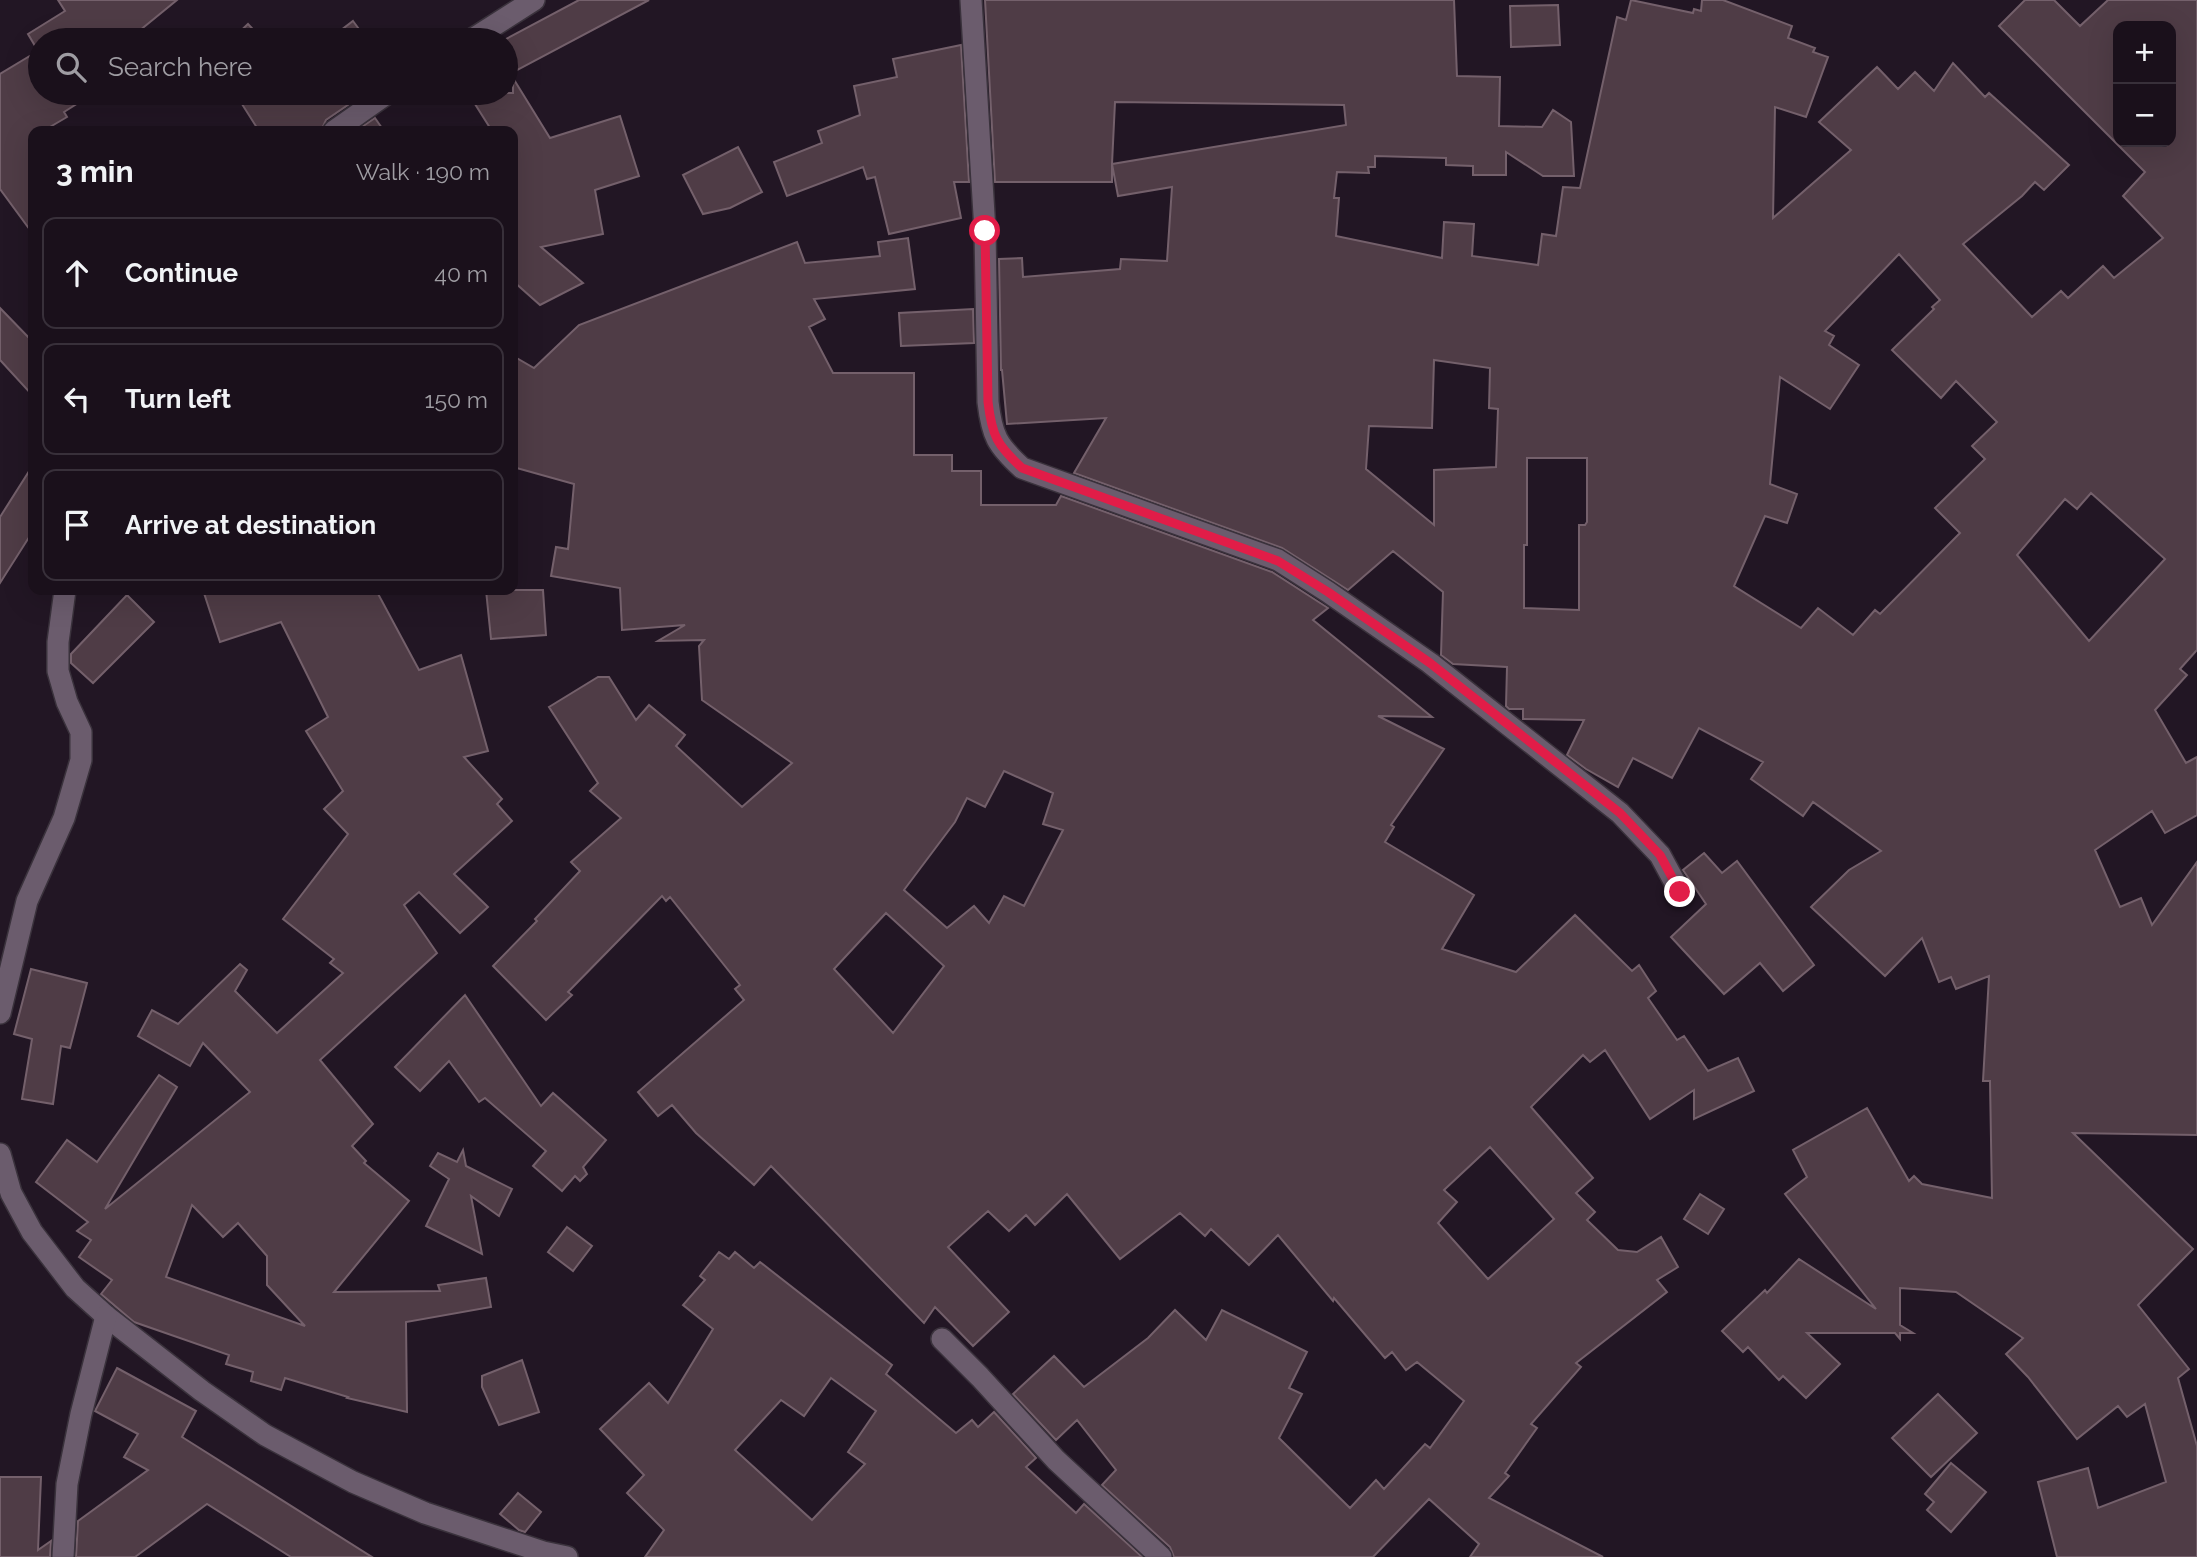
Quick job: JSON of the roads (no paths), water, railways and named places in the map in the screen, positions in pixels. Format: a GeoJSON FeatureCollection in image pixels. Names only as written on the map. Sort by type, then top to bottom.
{"type":"FeatureCollection","features":[{"type":"Feature","properties":{"kind":"street"},"geometry":{"type":"LineString","coordinates":[[490,28],[534,0]]}},
{"type":"Feature","properties":{"kind":"street"},"geometry":{"type":"LineString","coordinates":[[971,0],[985,231],[988,402],[991,426],[1001,449],[1022,468],[1278,561],[1328,592],[1430,663],[1620,813],[1660,855],[1680,892]]}},
{"type":"Feature","properties":{"kind":"street"},"geometry":{"type":"LineString","coordinates":[[341,126],[371,105]]}},
{"type":"Feature","properties":{"kind":"street"},"geometry":{"type":"LineString","coordinates":[[0,1013],[27,901],[64,818],[81,760],[81,732],[67,702],[58,671],[58,642],[64,595]]}},
{"type":"Feature","properties":{"kind":"street"},"geometry":{"type":"LineString","coordinates":[[0,1154],[11,1193],[32,1232],[75,1288],[106,1316],[202,1391],[265,1435],[353,1482],[425,1513],[543,1552],[567,1557]]}},
{"type":"Feature","properties":{"kind":"street"},"geometry":{"type":"LineString","coordinates":[[63,1557],[69,1472],[106,1316]]}},
{"type":"Feature","properties":{"kind":"street"},"geometry":{"type":"LineString","coordinates":[[942,1339],[1056,1460],[1161,1557]]}}]}
